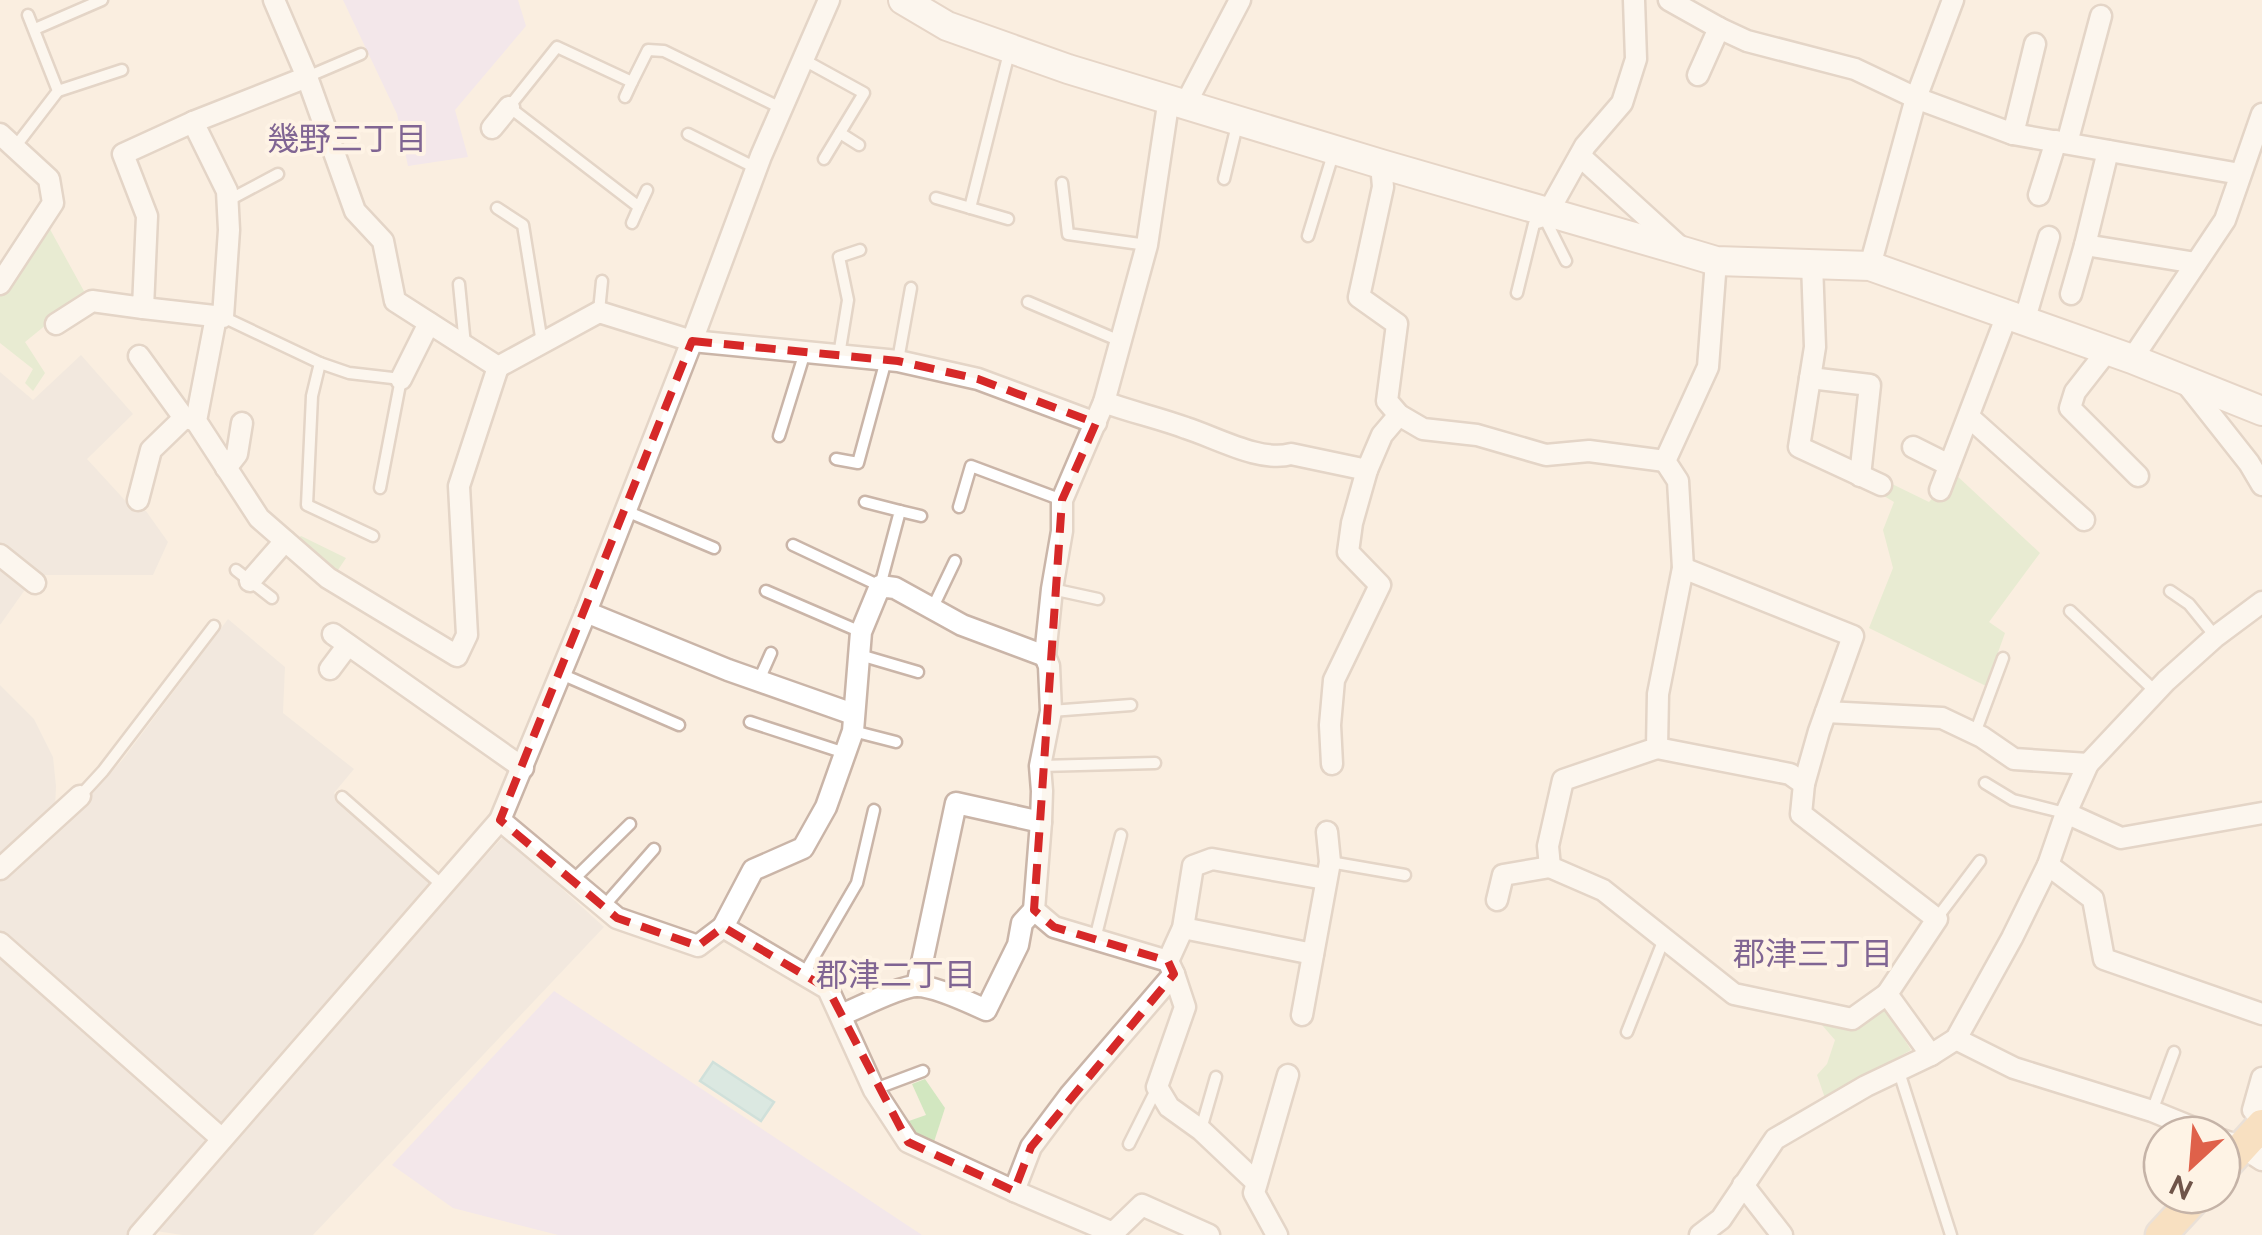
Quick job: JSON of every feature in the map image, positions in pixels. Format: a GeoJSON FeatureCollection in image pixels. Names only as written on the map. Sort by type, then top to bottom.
{"type":"FeatureCollection","features":[{"type":"Feature","properties":{"kind":"main road"},"geometry":{"type":"LineString","coordinates":[[2161,1235],[2180,1215]]}},
{"type":"Feature","properties":{"kind":"street"},"geometry":{"type":"LineString","coordinates":[[274,0],[307,77],[355,211],[383,242],[395,301],[498,367]]}},
{"type":"Feature","properties":{"kind":"street"},"geometry":{"type":"LineString","coordinates":[[139,1235],[500,820],[626,511],[756,168],[829,0]]}},
{"type":"Feature","properties":{"kind":"street"},"geometry":{"type":"LineString","coordinates":[[903,0],[947,26],[1068,68],[1545,217],[1716,260],[1870,266],[2262,411]]}},
{"type":"Feature","properties":{"kind":"street"},"geometry":{"type":"LineString","coordinates":[[841,1015],[917,986],[955,996],[986,1010],[1018,945],[1022,923],[1034,910],[1041,822],[1040,766],[1052,710],[1045,656],[1062,531],[1062,500],[1104,402],[1147,244],[1177,101],[1240,0]]}},
{"type":"Feature","properties":{"kind":"street"},"geometry":{"type":"LineString","coordinates":[[1545,217],[1585,146],[1622,104],[1636,59],[1634,0]]}},
{"type":"Feature","properties":{"kind":"street"},"geometry":{"type":"LineString","coordinates":[[1669,0],[1747,41],[1855,69],[1916,98],[2013,134],[2240,174]]}},
{"type":"Feature","properties":{"kind":"street"},"geometry":{"type":"LineString","coordinates":[[1870,266],[1945,9]]}},
{"type":"Feature","properties":{"kind":"street"},"geometry":{"type":"LineString","coordinates":[[2039,195],[2062,142],[2101,16]]}},
{"type":"Feature","properties":{"kind":"street"},"geometry":{"type":"LineString","coordinates":[[1698,75],[1719,28]]}},
{"type":"Feature","properties":{"kind":"street"},"geometry":{"type":"LineString","coordinates":[[2013,134],[2035,44]]}},
{"type":"Feature","properties":{"kind":"street"},"geometry":{"type":"LineString","coordinates":[[143,308],[147,216],[122,154],[307,77]]}},
{"type":"Feature","properties":{"kind":"street"},"geometry":{"type":"LineString","coordinates":[[492,128],[509,106]]}},
{"type":"Feature","properties":{"kind":"street"},"geometry":{"type":"LineString","coordinates":[[2138,476],[2070,408],[2074,392],[2119,355],[2196,263],[2224,220],[2262,114]]}},
{"type":"Feature","properties":{"kind":"street"},"geometry":{"type":"LineString","coordinates":[[138,500],[151,450],[190,419],[219,317],[229,230],[227,191],[194,122]]}},
{"type":"Feature","properties":{"kind":"street"},"geometry":{"type":"LineString","coordinates":[[0,284],[54,203],[49,179],[7,141]]}},
{"type":"Feature","properties":{"kind":"street"},"geometry":{"type":"LineString","coordinates":[[2071,294],[2108,152]]}},
{"type":"Feature","properties":{"kind":"street"},"geometry":{"type":"LineString","coordinates":[[1580,156],[1686,252]]}},
{"type":"Feature","properties":{"kind":"street"},"geometry":{"type":"LineString","coordinates":[[1380,164],[1383,187],[1359,297],[1397,324],[1387,401],[1399,415],[1423,429],[1477,434],[1546,455],[1589,451],[1665,460]]}},
{"type":"Feature","properties":{"kind":"street"},"geometry":{"type":"LineString","coordinates":[[1940,490],[2048,236]]}},
{"type":"Feature","properties":{"kind":"street"},"geometry":{"type":"LineString","coordinates":[[2085,245],[2196,263]]}},
{"type":"Feature","properties":{"kind":"street"},"geometry":{"type":"LineString","coordinates":[[1665,460],[1708,367],[1716,260]]}},
{"type":"Feature","properties":{"kind":"street"},"geometry":{"type":"LineString","coordinates":[[1812,264],[1816,347],[1800,447],[1880,486]]}},
{"type":"Feature","properties":{"kind":"street"},"geometry":{"type":"LineString","coordinates":[[56,324],[92,300],[219,317]]}},
{"type":"Feature","properties":{"kind":"street"},"geometry":{"type":"LineString","coordinates":[[139,356],[190,419],[260,518],[328,578],[457,656],[467,635],[459,486],[498,367],[599,312],[692,341],[892,360],[978,380],[1096,423]]}},
{"type":"Feature","properties":{"kind":"street"},"geometry":{"type":"LineString","coordinates":[[400,379],[430,323]]}},
{"type":"Feature","properties":{"kind":"street"},"geometry":{"type":"LineString","coordinates":[[1810,378],[1870,385],[1860,476]]}},
{"type":"Feature","properties":{"kind":"street"},"geometry":{"type":"LineString","coordinates":[[2185,382],[2262,485]]}},
{"type":"Feature","properties":{"kind":"street"},"geometry":{"type":"LineString","coordinates":[[1104,402],[1229,446],[1368,470]]}},
{"type":"Feature","properties":{"kind":"street"},"geometry":{"type":"LineString","coordinates":[[1332,764],[1334,680],[1380,585],[1348,552],[1352,523],[1382,435],[1399,415]]}},
{"type":"Feature","properties":{"kind":"street"},"geometry":{"type":"LineString","coordinates":[[1969,417],[2084,520]]}},
{"type":"Feature","properties":{"kind":"street"},"geometry":{"type":"LineString","coordinates":[[226,468],[236,454],[242,424]]}},
{"type":"Feature","properties":{"kind":"street"},"geometry":{"type":"LineString","coordinates":[[1913,447],[1950,465]]}},
{"type":"Feature","properties":{"kind":"street"},"geometry":{"type":"LineString","coordinates":[[1657,748],[1658,694],[1684,568],[1678,481],[1665,460]]}},
{"type":"Feature","properties":{"kind":"street"},"geometry":{"type":"LineString","coordinates":[[243,575],[286,541]]}},
{"type":"Feature","properties":{"kind":"street"},"geometry":{"type":"LineString","coordinates":[[0,555],[35,583]]}},
{"type":"Feature","properties":{"kind":"street"},"geometry":{"type":"LineString","coordinates":[[1497,900],[1503,875],[1550,867],[1603,890],[1734,994],[1852,1019],[1886,994],[1937,919],[1800,814],[1804,784],[1853,636],[1684,568]]}},
{"type":"Feature","properties":{"kind":"street"},"geometry":{"type":"LineString","coordinates":[[500,820],[616,918],[698,946],[723,927],[753,870],[803,848],[826,806],[853,723],[861,632],[880,586],[894,588],[934,607],[962,625],[1045,656]]}},
{"type":"Feature","properties":{"kind":"street"},"geometry":{"type":"LineString","coordinates":[[1700,1235],[1721,1219],[1774,1139],[1956,1039],[2048,864],[2088,764],[2215,637],[2262,602]]}},
{"type":"Feature","properties":{"kind":"street"},"geometry":{"type":"LineString","coordinates":[[586,612],[853,723]]}},
{"type":"Feature","properties":{"kind":"street"},"geometry":{"type":"LineString","coordinates":[[330,669],[340,640],[522,768]]}},
{"type":"Feature","properties":{"kind":"street"},"geometry":{"type":"LineString","coordinates":[[1826,712],[1942,718],[2014,758],[2088,764]]}},
{"type":"Feature","properties":{"kind":"street"},"geometry":{"type":"LineString","coordinates":[[1550,867],[1548,846],[1563,780],[1657,748],[1790,774],[1804,784]]}},
{"type":"Feature","properties":{"kind":"street"},"geometry":{"type":"LineString","coordinates":[[0,869],[80,796]]}},
{"type":"Feature","properties":{"kind":"street"},"geometry":{"type":"LineString","coordinates":[[917,986],[956,803],[1041,822]]}},
{"type":"Feature","properties":{"kind":"street"},"geometry":{"type":"LineString","coordinates":[[2066,813],[2121,838],[2262,813]]}},
{"type":"Feature","properties":{"kind":"street"},"geometry":{"type":"LineString","coordinates":[[1302,1015],[1327,871],[1328,832]]}},
{"type":"Feature","properties":{"kind":"street"},"geometry":{"type":"LineString","coordinates":[[1014,1191],[1031,1147],[1171,968],[1184,928],[1193,866],[1212,859],[1327,871]]}},
{"type":"Feature","properties":{"kind":"street"},"geometry":{"type":"LineString","coordinates":[[2048,864],[2093,899],[2104,959],[2262,1014]]}},
{"type":"Feature","properties":{"kind":"street"},"geometry":{"type":"LineString","coordinates":[[1034,910],[1054,927],[1095,938],[1171,968],[1185,1007],[1157,1087],[1169,1107],[1201,1130],[1256,1182]]}},
{"type":"Feature","properties":{"kind":"street"},"geometry":{"type":"LineString","coordinates":[[723,927],[828,989],[874,1090],[908,1142],[1112,1234],[1142,1205],[1209,1235]]}},
{"type":"Feature","properties":{"kind":"street"},"geometry":{"type":"LineString","coordinates":[[1184,928],[1313,954]]}},
{"type":"Feature","properties":{"kind":"street"},"geometry":{"type":"LineString","coordinates":[[0,943],[222,1139]]}},
{"type":"Feature","properties":{"kind":"street"},"geometry":{"type":"LineString","coordinates":[[1886,994],[1931,1055]]}},
{"type":"Feature","properties":{"kind":"street"},"geometry":{"type":"LineString","coordinates":[[1956,1039],[2014,1068],[2162,1115]]}},
{"type":"Feature","properties":{"kind":"street"},"geometry":{"type":"LineString","coordinates":[[1277,1235],[1254,1193],[1288,1076]]}},
{"type":"Feature","properties":{"kind":"street"},"geometry":{"type":"LineString","coordinates":[[2245,1143],[2262,1078]]}},
{"type":"Feature","properties":{"kind":"street"},"geometry":{"type":"LineString","coordinates":[[1744,1185],[1782,1235]]}},
{"type":"Feature","properties":{"kind":"lane"},"geometry":{"type":"LineString","coordinates":[[35,29],[102,0]]}},
{"type":"Feature","properties":{"kind":"lane"},"geometry":{"type":"LineString","coordinates":[[28,14],[58,91]]}},
{"type":"Feature","properties":{"kind":"lane"},"geometry":{"type":"LineString","coordinates":[[548,38],[557,47],[632,82]]}},
{"type":"Feature","properties":{"kind":"lane"},"geometry":{"type":"LineString","coordinates":[[557,47],[509,106],[639,207]]}},
{"type":"Feature","properties":{"kind":"lane"},"geometry":{"type":"LineString","coordinates":[[970,208],[1010,48]]}},
{"type":"Feature","properties":{"kind":"lane"},"geometry":{"type":"LineString","coordinates":[[625,96],[648,50],[664,51],[782,108]]}},
{"type":"Feature","properties":{"kind":"lane"},"geometry":{"type":"LineString","coordinates":[[307,77],[361,54]]}},
{"type":"Feature","properties":{"kind":"lane"},"geometry":{"type":"LineString","coordinates":[[803,60],[876,100]]}},
{"type":"Feature","properties":{"kind":"lane"},"geometry":{"type":"LineString","coordinates":[[7,141],[58,91],[122,70]]}},
{"type":"Feature","properties":{"kind":"lane"},"geometry":{"type":"LineString","coordinates":[[824,159],[864,94]]}},
{"type":"Feature","properties":{"kind":"lane"},"geometry":{"type":"LineString","coordinates":[[1224,179],[1238,120]]}},
{"type":"Feature","properties":{"kind":"lane"},"geometry":{"type":"LineString","coordinates":[[840,133],[858,145]]}},
{"type":"Feature","properties":{"kind":"lane"},"geometry":{"type":"LineString","coordinates":[[688,134],[756,168]]}},
{"type":"Feature","properties":{"kind":"lane"},"geometry":{"type":"LineString","coordinates":[[1308,236],[1334,150]]}},
{"type":"Feature","properties":{"kind":"lane"},"geometry":{"type":"LineString","coordinates":[[228,201],[278,174]]}},
{"type":"Feature","properties":{"kind":"lane"},"geometry":{"type":"LineString","coordinates":[[1062,183],[1068,234],[1147,244]]}},
{"type":"Feature","properties":{"kind":"lane"},"geometry":{"type":"LineString","coordinates":[[632,222],[647,190]]}},
{"type":"Feature","properties":{"kind":"lane"},"geometry":{"type":"LineString","coordinates":[[936,198],[1008,220]]}},
{"type":"Feature","properties":{"kind":"lane"},"geometry":{"type":"LineString","coordinates":[[496,208],[523,224],[542,344]]}},
{"type":"Feature","properties":{"kind":"lane"},"geometry":{"type":"LineString","coordinates":[[1517,292],[1534,224],[1545,217],[1566,261]]}},
{"type":"Feature","properties":{"kind":"lane"},"geometry":{"type":"LineString","coordinates":[[839,354],[848,300],[839,258],[860,250]]}},
{"type":"Feature","properties":{"kind":"lane"},"geometry":{"type":"LineString","coordinates":[[599,312],[602,281]]}},
{"type":"Feature","properties":{"kind":"lane"},"geometry":{"type":"LineString","coordinates":[[459,284],[465,346]]}},
{"type":"Feature","properties":{"kind":"lane"},"geometry":{"type":"LineString","coordinates":[[836,458],[858,463],[911,288]]}},
{"type":"Feature","properties":{"kind":"lane"},"geometry":{"type":"LineString","coordinates":[[1028,302],[1120,340]]}},
{"type":"Feature","properties":{"kind":"lane"},"geometry":{"type":"LineString","coordinates":[[219,317],[320,363],[350,373],[400,379],[380,488]]}},
{"type":"Feature","properties":{"kind":"lane"},"geometry":{"type":"LineString","coordinates":[[778,436],[806,352]]}},
{"type":"Feature","properties":{"kind":"lane"},"geometry":{"type":"LineString","coordinates":[[320,363],[312,396],[307,504],[374,536]]}},
{"type":"Feature","properties":{"kind":"lane"},"geometry":{"type":"LineString","coordinates":[[959,507],[975,453]]}},
{"type":"Feature","properties":{"kind":"lane"},"geometry":{"type":"LineString","coordinates":[[971,466],[1062,500]]}},
{"type":"Feature","properties":{"kind":"lane"},"geometry":{"type":"LineString","coordinates":[[865,502],[921,516]]}},
{"type":"Feature","properties":{"kind":"lane"},"geometry":{"type":"LineString","coordinates":[[626,511],[714,548]]}},
{"type":"Feature","properties":{"kind":"lane"},"geometry":{"type":"LineString","coordinates":[[793,545],[880,586],[900,511]]}},
{"type":"Feature","properties":{"kind":"lane"},"geometry":{"type":"LineString","coordinates":[[934,607],[955,561]]}},
{"type":"Feature","properties":{"kind":"lane"},"geometry":{"type":"LineString","coordinates":[[243,575],[272,598]]}},
{"type":"Feature","properties":{"kind":"lane"},"geometry":{"type":"LineString","coordinates":[[1052,588],[1098,599]]}},
{"type":"Feature","properties":{"kind":"lane"},"geometry":{"type":"LineString","coordinates":[[766,591],[861,632]]}},
{"type":"Feature","properties":{"kind":"lane"},"geometry":{"type":"LineString","coordinates":[[2170,591],[2189,604],[2215,637]]}},
{"type":"Feature","properties":{"kind":"lane"},"geometry":{"type":"LineString","coordinates":[[2070,612],[2156,692]]}},
{"type":"Feature","properties":{"kind":"lane"},"geometry":{"type":"LineString","coordinates":[[80,796],[214,626]]}},
{"type":"Feature","properties":{"kind":"lane"},"geometry":{"type":"LineString","coordinates":[[758,681],[771,652]]}},
{"type":"Feature","properties":{"kind":"lane"},"geometry":{"type":"LineString","coordinates":[[860,655],[918,672]]}},
{"type":"Feature","properties":{"kind":"lane"},"geometry":{"type":"LineString","coordinates":[[1974,734],[2003,658]]}},
{"type":"Feature","properties":{"kind":"lane"},"geometry":{"type":"LineString","coordinates":[[561,674],[679,725]]}},
{"type":"Feature","properties":{"kind":"lane"},"geometry":{"type":"LineString","coordinates":[[1052,710],[1131,705]]}},
{"type":"Feature","properties":{"kind":"lane"},"geometry":{"type":"LineString","coordinates":[[750,722],[845,754]]}},
{"type":"Feature","properties":{"kind":"lane"},"geometry":{"type":"LineString","coordinates":[[853,723],[896,742]]}},
{"type":"Feature","properties":{"kind":"lane"},"geometry":{"type":"LineString","coordinates":[[1040,766],[1155,762]]}},
{"type":"Feature","properties":{"kind":"lane"},"geometry":{"type":"LineString","coordinates":[[1985,783],[2014,800],[2066,813]]}},
{"type":"Feature","properties":{"kind":"lane"},"geometry":{"type":"LineString","coordinates":[[342,797],[443,886]]}},
{"type":"Feature","properties":{"kind":"lane"},"geometry":{"type":"LineString","coordinates":[[804,975],[857,883],[874,810]]}},
{"type":"Feature","properties":{"kind":"lane"},"geometry":{"type":"LineString","coordinates":[[572,880],[630,824]]}},
{"type":"Feature","properties":{"kind":"lane"},"geometry":{"type":"LineString","coordinates":[[1095,938],[1121,835]]}},
{"type":"Feature","properties":{"kind":"lane"},"geometry":{"type":"LineString","coordinates":[[604,907],[654,849]]}},
{"type":"Feature","properties":{"kind":"lane"},"geometry":{"type":"LineString","coordinates":[[1937,919],[1980,861]]}},
{"type":"Feature","properties":{"kind":"lane"},"geometry":{"type":"LineString","coordinates":[[1327,871],[1405,875]]}},
{"type":"Feature","properties":{"kind":"lane"},"geometry":{"type":"LineString","coordinates":[[1627,1032],[1664,939]]}},
{"type":"Feature","properties":{"kind":"lane"},"geometry":{"type":"LineString","coordinates":[[2152,1111],[2174,1052]]}},
{"type":"Feature","properties":{"kind":"lane"},"geometry":{"type":"LineString","coordinates":[[874,1090],[923,1070]]}},
{"type":"Feature","properties":{"kind":"lane"},"geometry":{"type":"LineString","coordinates":[[1899,1072],[1951,1235]]}},
{"type":"Feature","properties":{"kind":"lane"},"geometry":{"type":"LineString","coordinates":[[1201,1130],[1216,1077]]}},
{"type":"Feature","properties":{"kind":"lane"},"geometry":{"type":"LineString","coordinates":[[1129,1144],[1157,1087]]}},
{"type":"Feature","properties":{"kind":"highlighted area"},"geometry":{"type":"Polygon","coordinates":[[[692,341],[898,361],[978,379],[1096,423],[1062,500],[1034,910],[1054,927],[1168,961],[1174,974],[1031,1147],[1014,1191],[908,1142],[828,989],[723,927],[698,946],[617,918],[500,820],[692,341]]]}},
{"type":"Feature","properties":{"kind":"shaded area"},"geometry":{"type":"Polygon","coordinates":[[[343,0],[518,0],[526,26],[455,110],[468,157],[408,166],[397,114],[343,0]]]}},
{"type":"Feature","properties":{"kind":"shaded area"},"geometry":{"type":"Polygon","coordinates":[[[81,355],[133,414],[87,459],[132,508],[146,511],[168,542],[153,575],[38,575],[0,546],[0,372],[33,400],[81,355]]]}},
{"type":"Feature","properties":{"kind":"shaded area"},"geometry":{"type":"Polygon","coordinates":[[[0,562],[29,584],[0,625],[0,562]]]}},
{"type":"Feature","properties":{"kind":"shaded area"},"geometry":{"type":"Polygon","coordinates":[[[228,619],[285,667],[283,713],[354,769],[334,793],[435,887],[220,1128],[0,931],[0,881],[81,805],[123,759],[228,619]]]}},
{"type":"Feature","properties":{"kind":"shaded area"},"geometry":{"type":"Polygon","coordinates":[[[0,685],[34,719],[53,757],[56,786],[55,810],[0,858],[0,685]]]}},
{"type":"Feature","properties":{"kind":"shaded area"},"geometry":{"type":"Polygon","coordinates":[[[504,836],[604,927],[313,1235],[182,1235],[156,1231],[447,898],[504,836]]]}},
{"type":"Feature","properties":{"kind":"shaded area"},"geometry":{"type":"Polygon","coordinates":[[[0,951],[208,1133],[208,1142],[129,1235],[0,1235],[0,951]]]}},
{"type":"Feature","properties":{"kind":"shaded area"},"geometry":{"type":"Polygon","coordinates":[[[554,991],[922,1235],[558,1235],[453,1208],[392,1165],[554,991]]]}},
{"type":"Feature","properties":{"kind":"green space"},"geometry":{"type":"Polygon","coordinates":[[[46,222],[85,293],[25,342],[45,373],[33,391],[25,383],[33,369],[0,343],[0,293],[46,222]]]}},
{"type":"Feature","properties":{"kind":"green space"},"geometry":{"type":"Polygon","coordinates":[[[1955,474],[2040,553],[1989,622],[2005,633],[1986,686],[1869,628],[1893,568],[1883,530],[1894,502],[1884,496],[1890,483],[1929,502],[1955,474]]]}},
{"type":"Feature","properties":{"kind":"green space"},"geometry":{"type":"Polygon","coordinates":[[[301,536],[346,558],[336,573],[294,542],[301,536]]]}},
{"type":"Feature","properties":{"kind":"green space"},"geometry":{"type":"Polygon","coordinates":[[[1885,1008],[1911,1050],[1825,1098],[1817,1075],[1827,1064],[1835,1040],[1816,1018],[1855,1029],[1885,1008]]]}},
{"type":"Feature","properties":{"kind":"green space"},"geometry":{"type":"Polygon","coordinates":[[[925,1079],[945,1108],[933,1145],[916,1137],[906,1122],[926,1115],[912,1084],[925,1079]]]}},
{"type":"Feature","properties":{"kind":"water"},"geometry":{"type":"Polygon","coordinates":[[[713,1062],[774,1102],[761,1121],[700,1081],[713,1062]]]}},
{"type":"Feature","properties":{"kind":"district","name":"幾野三丁目"},"geometry":{"type":"Point","coordinates":[347,139]}},
{"type":"Feature","properties":{"kind":"district","name":"郡津三丁目"},"geometry":{"type":"Point","coordinates":[1813,954]}},
{"type":"Feature","properties":{"kind":"district","name":"郡津二丁目"},"geometry":{"type":"Point","coordinates":[896,975]}}]}
